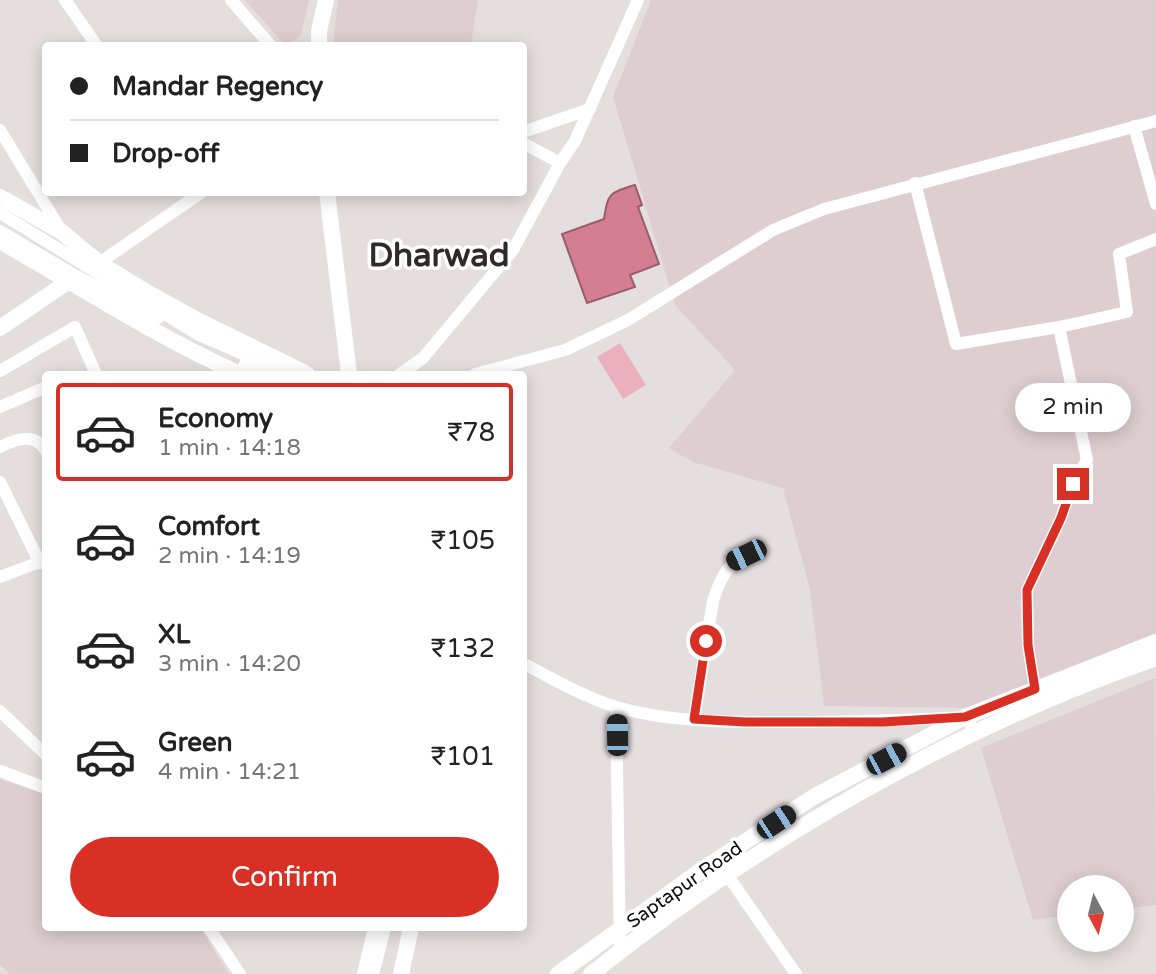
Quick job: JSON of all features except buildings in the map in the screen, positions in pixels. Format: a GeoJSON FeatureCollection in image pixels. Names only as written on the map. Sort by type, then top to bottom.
{"type":"FeatureCollection","features":[{"type":"Feature","properties":{"kind":"main road"},"geometry":{"type":"LineString","coordinates":[[319,42],[326,0]]}},
{"type":"Feature","properties":{"kind":"main road"},"geometry":{"type":"LineString","coordinates":[[327,196],[349,371]]}},
{"type":"Feature","properties":{"kind":"main road"},"geometry":{"type":"LineString","coordinates":[[0,197],[62,232],[99,263],[199,321],[301,371]]}},
{"type":"Feature","properties":{"kind":"main road"},"geometry":{"type":"LineString","coordinates":[[0,241],[123,316],[233,371]]}},
{"type":"Feature","properties":{"kind":"main road"},"geometry":{"type":"LineString","coordinates":[[0,328],[69,281]]}},
{"type":"Feature","properties":{"kind":"main road","name":"Saptapur Road"},"geometry":{"type":"LineString","coordinates":[[558,974],[717,860],[815,796],[965,717],[1035,689],[1156,648]]}},
{"type":"Feature","properties":{"kind":"main road","name":"Saptapur Road"},"geometry":{"type":"LineString","coordinates":[[591,974],[791,833],[975,732],[1156,648]]}},
{"type":"Feature","properties":{"kind":"main road"},"geometry":{"type":"LineString","coordinates":[[365,974],[375,931]]}},
{"type":"Feature","properties":{"kind":"main road"},"geometry":{"type":"LineString","coordinates":[[401,974],[410,931]]}},
{"type":"Feature","properties":{"kind":"street"},"geometry":{"type":"LineString","coordinates":[[65,0],[94,42]]}},
{"type":"Feature","properties":{"kind":"street"},"geometry":{"type":"LineString","coordinates":[[231,0],[268,42]]}},
{"type":"Feature","properties":{"kind":"street"},"geometry":{"type":"LineString","coordinates":[[404,371],[423,358],[513,250],[560,163],[575,141],[638,0]]}},
{"type":"Feature","properties":{"kind":"street"},"geometry":{"type":"LineString","coordinates":[[527,131],[590,109]]}},
{"type":"Feature","properties":{"kind":"street"},"geometry":{"type":"LineString","coordinates":[[486,371],[565,350],[628,320],[773,230],[824,209],[1156,121]]}},
{"type":"Feature","properties":{"kind":"street"},"geometry":{"type":"LineString","coordinates":[[1134,126],[1156,204]]}},
{"type":"Feature","properties":{"kind":"street"},"geometry":{"type":"LineString","coordinates":[[0,130],[62,232]]}},
{"type":"Feature","properties":{"kind":"street"},"geometry":{"type":"LineString","coordinates":[[527,145],[560,163]]}},
{"type":"Feature","properties":{"kind":"street"},"geometry":{"type":"LineString","coordinates":[[915,183],[956,344],[1059,327],[1127,312],[1119,254],[1156,239]]}},
{"type":"Feature","properties":{"kind":"street"},"geometry":{"type":"LineString","coordinates":[[99,263],[196,196]]}},
{"type":"Feature","properties":{"kind":"street"},"geometry":{"type":"LineString","coordinates":[[0,213],[197,334],[282,371]]}},
{"type":"Feature","properties":{"kind":"street"},"geometry":{"type":"LineString","coordinates":[[0,231],[71,273],[261,371]]}},
{"type":"Feature","properties":{"kind":"street"},"geometry":{"type":"LineString","coordinates":[[0,371],[75,327],[95,371]]}},
{"type":"Feature","properties":{"kind":"street"},"geometry":{"type":"LineString","coordinates":[[1035,689],[1028,645],[1027,590],[1061,518],[1073,484],[1087,460],[1059,327]]}},
{"type":"Feature","properties":{"kind":"street"},"geometry":{"type":"LineString","coordinates":[[0,407],[42,389]]}},
{"type":"Feature","properties":{"kind":"street"},"geometry":{"type":"LineString","coordinates":[[0,447],[15,439],[31,439],[42,444]]}},
{"type":"Feature","properties":{"kind":"street"},"geometry":{"type":"LineString","coordinates":[[0,482],[42,559]]}},
{"type":"Feature","properties":{"kind":"street"},"geometry":{"type":"LineString","coordinates":[[694,719],[713,601],[719,583],[732,562],[751,554]]}},
{"type":"Feature","properties":{"kind":"street"},"geometry":{"type":"LineString","coordinates":[[0,577],[42,561]]}},
{"type":"Feature","properties":{"kind":"street"},"geometry":{"type":"LineString","coordinates":[[527,665],[616,707],[666,719],[883,722],[965,717],[975,732]]}},
{"type":"Feature","properties":{"kind":"street"},"geometry":{"type":"LineString","coordinates":[[616,707],[620,951]]}},
{"type":"Feature","properties":{"kind":"street"},"geometry":{"type":"LineString","coordinates":[[0,711],[42,751]]}},
{"type":"Feature","properties":{"kind":"street"},"geometry":{"type":"LineString","coordinates":[[0,771],[42,787]]}},
{"type":"Feature","properties":{"kind":"street"},"geometry":{"type":"LineString","coordinates":[[717,860],[796,974]]}},
{"type":"Feature","properties":{"kind":"street"},"geometry":{"type":"LineString","coordinates":[[211,931],[240,974]]}},
{"type":"Feature","properties":{"kind":"street"},"geometry":{"type":"LineString","coordinates":[[373,974],[384,931]]}},
{"type":"Feature","properties":{"kind":"street"},"geometry":{"type":"LineString","coordinates":[[394,974],[404,931]]}},
{"type":"Feature","properties":{"kind":"shaded area"},"geometry":{"type":"Polygon","coordinates":[[[245,0],[309,0],[301,35],[292,42],[282,42],[245,0]]]}},
{"type":"Feature","properties":{"kind":"shaded area"},"geometry":{"type":"Polygon","coordinates":[[[338,0],[478,0],[471,42],[333,42],[338,0]]]}},
{"type":"Feature","properties":{"kind":"shaded area"},"geometry":{"type":"Polygon","coordinates":[[[651,0],[1156,0],[1156,633],[971,708],[824,706],[810,590],[783,488],[693,462],[669,448],[735,370],[675,305],[613,97],[651,0]]]}},
{"type":"Feature","properties":{"kind":"shaded area"},"geometry":{"type":"Polygon","coordinates":[[[635,185],[642,205],[638,207],[659,264],[630,275],[635,287],[587,303],[562,234],[604,219],[611,195],[635,185]]]}},
{"type":"Feature","properties":{"kind":"shaded area"},"geometry":{"type":"Polygon","coordinates":[[[620,343],[646,385],[623,399],[597,357],[620,343]]]}},
{"type":"Feature","properties":{"kind":"shaded area"},"geometry":{"type":"Polygon","coordinates":[[[1155,678],[1156,905],[1134,908],[1134,875],[1057,875],[1057,917],[1033,920],[981,748],[1155,678]]]}},
{"type":"Feature","properties":{"kind":"shaded area"},"geometry":{"type":"Polygon","coordinates":[[[0,779],[42,793],[42,931],[202,931],[229,974],[9,974],[0,964],[0,779]]]}},
{"type":"Feature","properties":{"kind":"district","name":"Dharwad"},"geometry":{"type":"Point","coordinates":[439,254]}},
{"type":"Feature","properties":{"kind":"route"},"geometry":{"type":"LineString","coordinates":[[706,641],[694,719],[745,722],[883,722],[965,717],[1035,689],[1028,645],[1027,590],[1061,518],[1073,484]]}}]}
